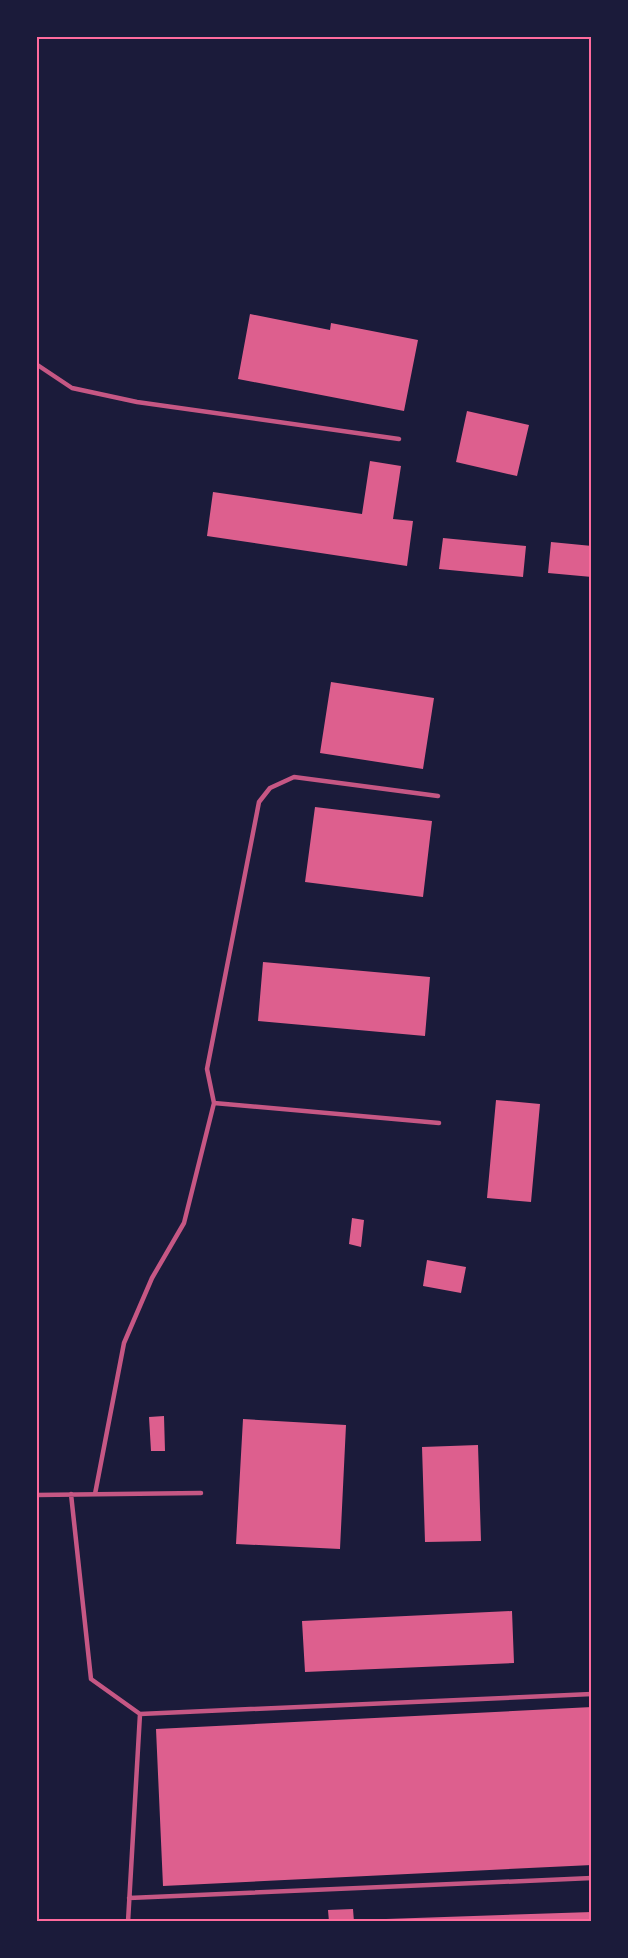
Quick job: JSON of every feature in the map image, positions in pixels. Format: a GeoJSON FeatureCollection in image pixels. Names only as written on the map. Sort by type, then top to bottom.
{"type":"FeatureCollection","features":[{"type":"Feature","properties":{"kind":"lane"},"geometry":{"type":"LineString","coordinates":[[36,364],[72,388],[137,402],[399,439]]}},
{"type":"Feature","properties":{"kind":"lane"},"geometry":{"type":"LineString","coordinates":[[96,1494],[124,1343],[152,1278],[184,1223],[214,1103],[207,1069],[259,802],[270,788],[294,777],[438,796]]}},
{"type":"Feature","properties":{"kind":"lane"},"geometry":{"type":"LineString","coordinates":[[214,1103],[439,1123]]}},
{"type":"Feature","properties":{"kind":"lane"},"geometry":{"type":"LineString","coordinates":[[36,1495],[201,1493]]}},
{"type":"Feature","properties":{"kind":"lane"},"geometry":{"type":"LineString","coordinates":[[71,1494],[91,1679],[140,1714],[592,1694]]}},
{"type":"Feature","properties":{"kind":"lane"},"geometry":{"type":"LineString","coordinates":[[128,1922],[140,1714]]}},
{"type":"Feature","properties":{"kind":"lane"},"geometry":{"type":"LineString","coordinates":[[129,1898],[592,1878]]}},
{"type":"Feature","properties":{"kind":"building"},"geometry":{"type":"Polygon","coordinates":[[[250,314],[330,330],[331,323],[418,340],[404,411],[238,379],[250,314]]]}},
{"type":"Feature","properties":{"kind":"building"},"geometry":{"type":"Polygon","coordinates":[[[467,411],[529,425],[517,476],[456,462],[467,411]]]}},
{"type":"Feature","properties":{"kind":"building"},"geometry":{"type":"Polygon","coordinates":[[[370,461],[401,466],[393,519],[413,521],[407,566],[207,536],[213,492],[362,514],[370,461]]]}},
{"type":"Feature","properties":{"kind":"building"},"geometry":{"type":"Polygon","coordinates":[[[443,538],[526,546],[523,577],[439,569],[443,538]]]}},
{"type":"Feature","properties":{"kind":"building"},"geometry":{"type":"Polygon","coordinates":[[[551,542],[592,546],[592,577],[548,573],[551,542]]]}},
{"type":"Feature","properties":{"kind":"building"},"geometry":{"type":"Polygon","coordinates":[[[331,682],[434,698],[423,769],[320,753],[331,682]]]}},
{"type":"Feature","properties":{"kind":"building"},"geometry":{"type":"Polygon","coordinates":[[[315,807],[432,821],[423,897],[305,882],[315,807]]]}},
{"type":"Feature","properties":{"kind":"building"},"geometry":{"type":"Polygon","coordinates":[[[263,962],[430,977],[425,1036],[258,1021],[263,962]]]}},
{"type":"Feature","properties":{"kind":"building"},"geometry":{"type":"Polygon","coordinates":[[[496,1100],[540,1104],[531,1202],[487,1198],[496,1100]]]}},
{"type":"Feature","properties":{"kind":"building"},"geometry":{"type":"Polygon","coordinates":[[[352,1218],[364,1220],[361,1247],[349,1244],[352,1218]]]}},
{"type":"Feature","properties":{"kind":"building"},"geometry":{"type":"Polygon","coordinates":[[[427,1260],[466,1267],[461,1293],[423,1286],[427,1260]]]}},
{"type":"Feature","properties":{"kind":"building"},"geometry":{"type":"Polygon","coordinates":[[[164,1416],[165,1451],[151,1451],[149,1417],[164,1416]]]}},
{"type":"Feature","properties":{"kind":"building"},"geometry":{"type":"Polygon","coordinates":[[[243,1419],[346,1425],[340,1549],[236,1544],[243,1419]]]}},
{"type":"Feature","properties":{"kind":"building"},"geometry":{"type":"Polygon","coordinates":[[[478,1445],[481,1541],[425,1542],[422,1447],[478,1445]]]}},
{"type":"Feature","properties":{"kind":"building"},"geometry":{"type":"Polygon","coordinates":[[[512,1611],[514,1663],[305,1672],[302,1621],[512,1611]]]}},
{"type":"Feature","properties":{"kind":"building"},"geometry":{"type":"Polygon","coordinates":[[[592,1707],[592,1865],[163,1886],[156,1729],[592,1707]]]}},
{"type":"Feature","properties":{"kind":"building"},"geometry":{"type":"Polygon","coordinates":[[[353,1909],[354,1922],[329,1922],[328,1910],[353,1909]]]}},
{"type":"Feature","properties":{"kind":"building"},"geometry":{"type":"Polygon","coordinates":[[[592,1912],[592,1922],[386,1922],[386,1919],[592,1912]]]}}]}
